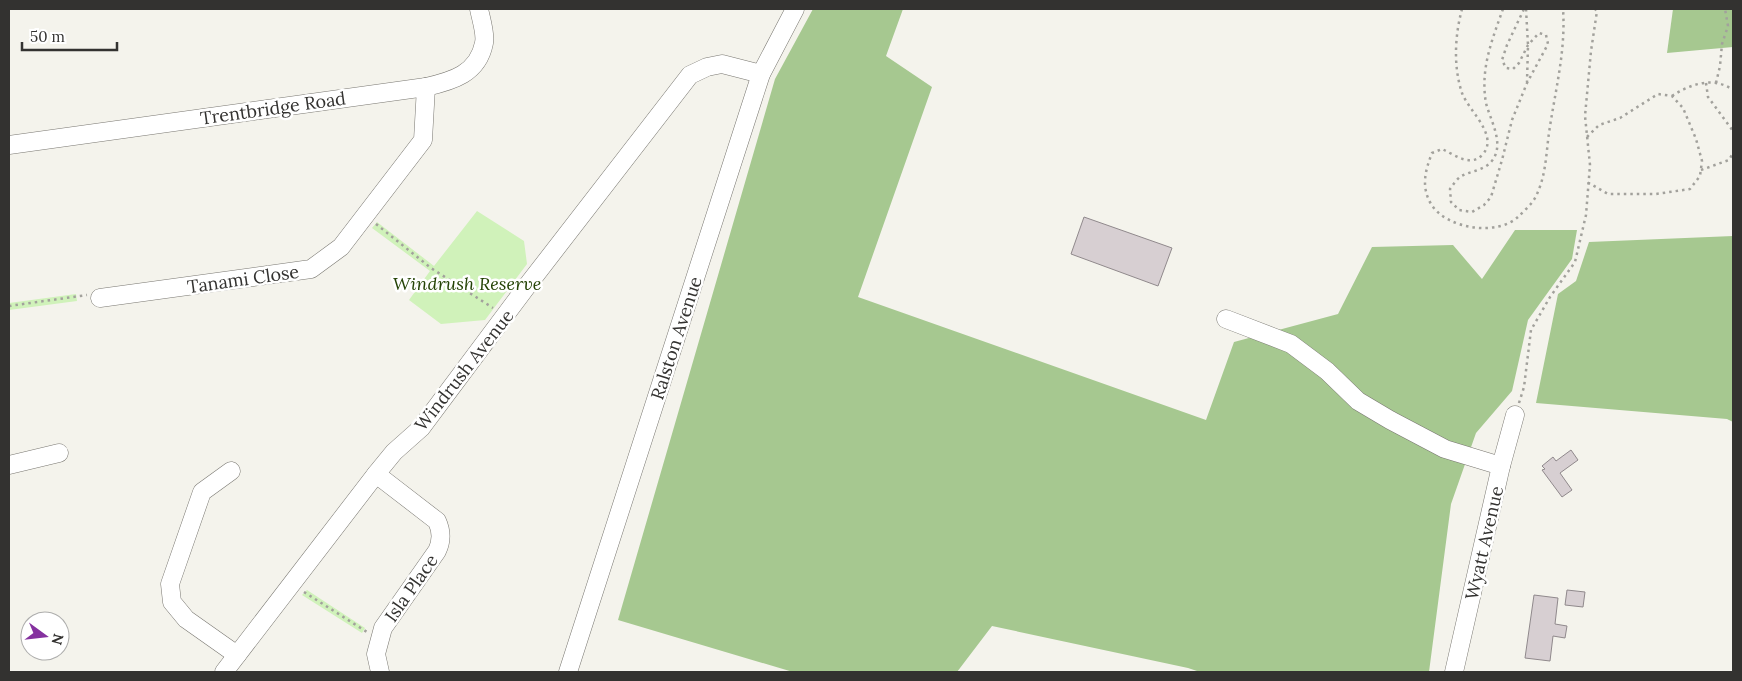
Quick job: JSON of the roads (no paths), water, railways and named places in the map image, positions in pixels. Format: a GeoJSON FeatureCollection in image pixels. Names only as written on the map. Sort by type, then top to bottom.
{"type":"FeatureCollection","features":[{"type":"Feature","properties":{"kind":"street","name":"Trentbridge Road"},"geometry":{"type":"LineString","coordinates":[[9,144],[426,87],[445,82],[467,73],[477,60],[484,42],[479,9]]}},
{"type":"Feature","properties":{"kind":"street","name":"Ralston Avenue"},"geometry":{"type":"LineString","coordinates":[[568,672],[762,74],[794,9]]}},
{"type":"Feature","properties":{"kind":"street","name":"Windrush Avenue"},"geometry":{"type":"LineString","coordinates":[[224,672],[376,474],[394,452],[422,428],[505,316],[690,75],[707,67],[722,64],[762,74]]}},
{"type":"Feature","properties":{"kind":"street","name":"Tanami Close"},"geometry":{"type":"LineString","coordinates":[[100,298],[311,269],[341,247],[422,140],[426,87]]}},
{"type":"Feature","properties":{"kind":"street"},"geometry":{"type":"LineString","coordinates":[[1226,319],[1291,344],[1327,371],[1358,401],[1398,424],[1445,449],[1501,466]]}},
{"type":"Feature","properties":{"kind":"street","name":"Wyatt Avenue"},"geometry":{"type":"LineString","coordinates":[[1454,672],[1501,466],[1516,415]]}},
{"type":"Feature","properties":{"kind":"street"},"geometry":{"type":"LineString","coordinates":[[9,465],[59,453]]}},
{"type":"Feature","properties":{"kind":"street"},"geometry":{"type":"LineString","coordinates":[[231,471],[202,492],[170,584],[172,602],[186,619],[237,654]]}},
{"type":"Feature","properties":{"kind":"street","name":"Isla Place"},"geometry":{"type":"LineString","coordinates":[[376,474],[438,522],[441,529],[440,545],[437,551],[383,628],[376,654],[380,672]]}},
{"type":"Feature","properties":{"kind":"park label","name":"Windrush Reserve"},"geometry":{"type":"Point","coordinates":[467,283]}}]}
